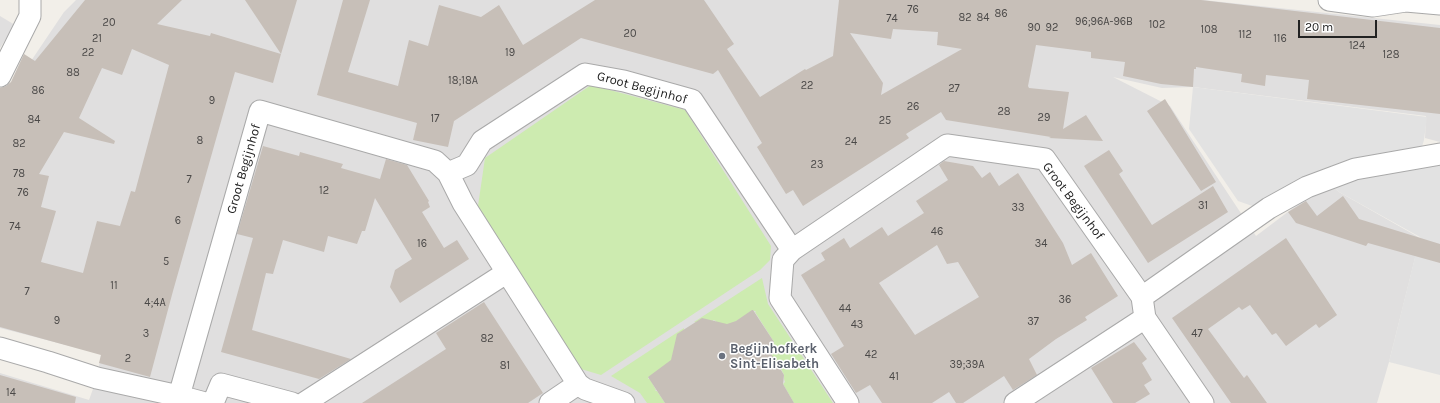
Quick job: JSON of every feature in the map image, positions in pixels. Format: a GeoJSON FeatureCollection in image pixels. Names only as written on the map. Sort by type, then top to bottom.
{"type":"FeatureCollection","features":[{"type":"Feature","properties":{"kind":"street"},"geometry":{"type":"LineString","coordinates":[[0,76],[30,16],[30,0]]}},
{"type":"Feature","properties":{"kind":"street"},"geometry":{"type":"LineString","coordinates":[[1329,0],[1373,6],[1406,1],[1440,4]]}},
{"type":"Feature","properties":{"kind":"street","name":"Groot Begijnhof"},"geometry":{"type":"LineString","coordinates":[[448,173],[467,165],[482,141],[585,74],[624,81],[692,100],[792,250]]}},
{"type":"Feature","properties":{"kind":"street","name":"Groot Begijnhof"},"geometry":{"type":"LineString","coordinates":[[179,396],[260,111],[435,161],[448,173],[463,203],[506,273],[578,384]]}},
{"type":"Feature","properties":{"kind":"street","name":"Groot Begijnhof"},"geometry":{"type":"LineString","coordinates":[[848,403],[780,298],[783,260],[792,250],[947,145],[1045,159],[1142,297],[1145,318],[1202,403]]}},
{"type":"Feature","properties":{"kind":"street"},"geometry":{"type":"LineString","coordinates":[[1142,297],[1269,208],[1307,187],[1355,169],[1398,160],[1440,154]]}},
{"type":"Feature","properties":{"kind":"street"},"geometry":{"type":"LineString","coordinates":[[304,403],[506,273]]}},
{"type":"Feature","properties":{"kind":"street"},"geometry":{"type":"LineString","coordinates":[[1015,403],[1145,318]]}},
{"type":"Feature","properties":{"kind":"street"},"geometry":{"type":"LineString","coordinates":[[0,348],[97,378],[205,403]]}},
{"type":"Feature","properties":{"kind":"street"},"geometry":{"type":"LineString","coordinates":[[213,403],[221,384],[292,403]]}},
{"type":"Feature","properties":{"kind":"street"},"geometry":{"type":"LineString","coordinates":[[550,403],[578,384],[585,389],[624,403]]}},
{"type":"Feature","properties":{"kind":"shaded area"},"geometry":{"type":"Polygon","coordinates":[[[76,0],[1203,0],[1440,25],[1440,142],[1425,138],[1426,116],[1193,87],[1162,88],[1113,77],[1170,106],[1256,236],[1305,199],[1331,185],[1339,192],[1420,238],[1389,362],[1377,403],[0,403],[0,373],[89,400],[97,378],[101,354],[0,328],[0,107],[64,12],[76,0]]]}},
{"type":"Feature","properties":{"kind":"shaded area"},"geometry":{"type":"Polygon","coordinates":[[[0,16],[15,25],[0,48],[0,16]]]}},
{"type":"Feature","properties":{"kind":"shaded area"},"geometry":{"type":"Polygon","coordinates":[[[1193,87],[1427,117],[1424,140],[1421,150],[1258,208],[1238,201],[1189,129],[1193,87]]]}},
{"type":"Feature","properties":{"kind":"shaded area"},"geometry":{"type":"Polygon","coordinates":[[[1440,164],[1440,375],[1389,362],[1420,237],[1339,192],[1331,185],[1353,173],[1440,164]]]}},
{"type":"Feature","properties":{"kind":"green space"},"geometry":{"type":"Polygon","coordinates":[[[591,85],[685,110],[771,246],[770,260],[760,270],[601,375],[581,369],[478,206],[485,158],[591,85]]]}},
{"type":"Feature","properties":{"kind":"green space"},"geometry":{"type":"Polygon","coordinates":[[[762,278],[768,304],[833,403],[794,403],[783,384],[785,382],[784,375],[780,367],[775,366],[761,351],[774,342],[755,312],[756,311],[752,310],[722,330],[718,331],[716,321],[713,320],[712,326],[694,322],[762,278]]]}},
{"type":"Feature","properties":{"kind":"green space"},"geometry":{"type":"Polygon","coordinates":[[[684,328],[683,354],[649,376],[648,379],[650,379],[656,390],[655,391],[657,391],[665,403],[647,403],[640,393],[611,376],[684,328]]]}},
{"type":"Feature","properties":{"kind":"building"},"geometry":{"type":"Polygon","coordinates":[[[85,0],[182,0],[157,24],[210,36],[211,33],[281,54],[273,83],[235,72],[150,377],[99,363],[101,355],[0,327],[0,88],[11,82],[24,54],[35,61],[85,0]],[[132,49],[122,75],[102,68],[79,118],[115,141],[114,144],[64,132],[39,174],[49,176],[41,207],[56,211],[41,262],[83,273],[97,221],[120,226],[131,191],[135,192],[169,65],[132,49]]]}},
{"type":"Feature","properties":{"kind":"building"},"geometry":{"type":"Polygon","coordinates":[[[245,0],[297,0],[281,54],[245,0]]]}},
{"type":"Feature","properties":{"kind":"building"},"geometry":{"type":"Polygon","coordinates":[[[343,0],[370,0],[348,72],[398,86],[409,40],[428,46],[439,5],[481,17],[499,5],[523,45],[595,0],[704,0],[734,44],[727,49],[760,97],[805,69],[806,70],[833,56],[839,0],[1201,0],[1440,28],[1440,114],[1307,99],[1309,80],[1266,75],[1265,86],[1241,82],[1242,74],[1196,67],[1196,69],[1194,69],[1193,87],[1161,84],[1123,76],[1125,62],[1091,58],[1091,52],[1036,45],[1028,86],[1029,88],[1069,92],[1063,129],[1086,115],[1103,141],[1049,138],[1051,137],[946,120],[941,112],[906,134],[909,138],[803,206],[793,190],[786,194],[757,147],[762,143],[718,70],[713,74],[581,38],[454,121],[448,147],[413,140],[417,123],[317,95],[343,0]],[[893,29],[891,39],[850,33],[883,83],[881,95],[962,49],[937,45],[938,32],[893,29]]]}},
{"type":"Feature","properties":{"kind":"building"},"geometry":{"type":"Polygon","coordinates":[[[1165,99],[1216,182],[1201,191],[1147,111],[1165,99]]]}},
{"type":"Feature","properties":{"kind":"building"},"geometry":{"type":"Polygon","coordinates":[[[263,146],[299,156],[300,152],[343,164],[341,168],[380,179],[386,159],[407,165],[429,201],[430,207],[422,212],[444,248],[457,240],[469,259],[400,303],[390,287],[395,270],[412,259],[375,198],[365,231],[362,231],[357,244],[328,236],[324,252],[283,240],[273,274],[266,273],[252,330],[351,359],[319,379],[221,352],[253,238],[237,234],[263,146]]]}},
{"type":"Feature","properties":{"kind":"building"},"geometry":{"type":"Polygon","coordinates":[[[1109,150],[1123,171],[1119,174],[1152,225],[1213,186],[1228,212],[1148,263],[1084,166],[1109,150]]]}},
{"type":"Feature","properties":{"kind":"building"},"geometry":{"type":"Polygon","coordinates":[[[944,161],[973,166],[982,178],[990,172],[999,186],[1018,173],[1063,243],[1072,265],[1091,253],[1118,296],[1085,317],[1087,320],[1056,339],[1029,359],[1037,375],[1013,390],[1004,376],[963,403],[956,403],[949,392],[932,403],[882,403],[870,385],[856,393],[831,354],[844,346],[801,275],[825,260],[821,253],[844,238],[850,248],[882,227],[888,236],[924,213],[916,201],[948,180],[939,165],[944,161]],[[937,245],[879,283],[915,335],[979,297],[958,262],[947,264],[937,245]]]}},
{"type":"Feature","properties":{"kind":"building"},"geometry":{"type":"Polygon","coordinates":[[[1343,196],[1359,219],[1440,244],[1440,263],[1368,243],[1366,246],[1296,223],[1288,212],[1306,201],[1317,216],[1343,196]]]}},
{"type":"Feature","properties":{"kind":"building"},"geometry":{"type":"Polygon","coordinates":[[[1286,238],[1337,315],[1319,328],[1316,324],[1286,346],[1276,333],[1272,335],[1250,305],[1242,310],[1239,307],[1208,329],[1244,378],[1247,375],[1267,403],[1231,403],[1172,318],[1286,238]]]}},
{"type":"Feature","properties":{"kind":"building"},"geometry":{"type":"Polygon","coordinates":[[[484,302],[543,393],[528,403],[362,403],[446,349],[436,333],[484,302]]]}},
{"type":"Feature","properties":{"kind":"building","name":"Begijnhofkerk Sint-Elisabeth"},"geometry":{"type":"Polygon","coordinates":[[[752,310],[774,342],[767,347],[784,375],[783,384],[794,403],[665,403],[648,377],[671,360],[677,334],[702,318],[727,324],[736,321],[752,310]]]}},
{"type":"Feature","properties":{"kind":"building"},"geometry":{"type":"Polygon","coordinates":[[[1134,342],[1147,359],[1142,363],[1152,380],[1144,385],[1150,394],[1135,403],[1113,403],[1091,368],[1134,342]]]}},
{"type":"Feature","properties":{"kind":"building"},"geometry":{"type":"Polygon","coordinates":[[[0,375],[76,397],[75,403],[0,403],[0,375]]]}},
{"type":"Feature","properties":{"kind":"place","name":"Begijnhofkerk Sint-Elisabeth"},"geometry":{"type":"Point","coordinates":[722,356]}}]}
